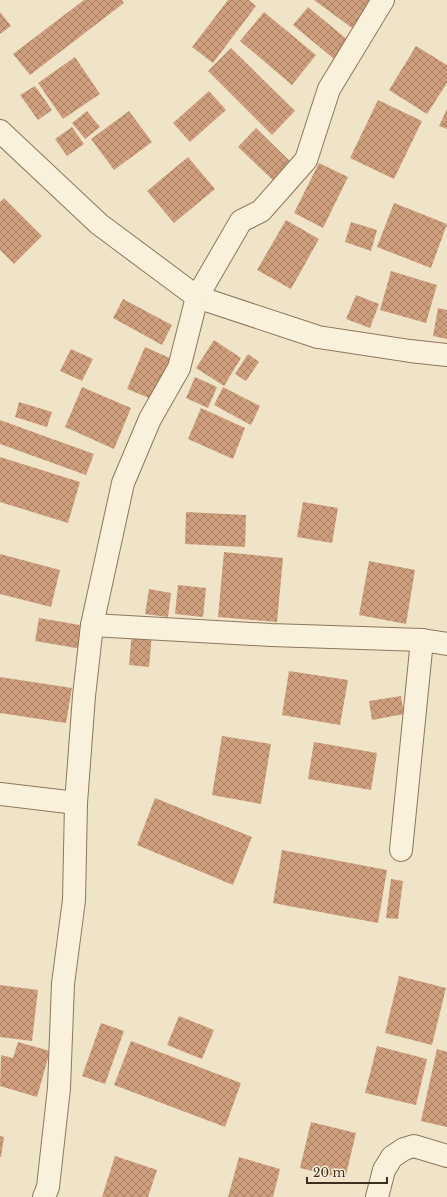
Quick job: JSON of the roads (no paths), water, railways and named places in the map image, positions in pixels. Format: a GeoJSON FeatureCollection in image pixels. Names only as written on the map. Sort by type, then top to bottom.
{"type":"FeatureCollection","features":[{"type":"Feature","properties":{"kind":"street"},"geometry":{"type":"LineString","coordinates":[[44,1197],[48,1187],[59,1088],[63,984],[74,900],[76,803],[84,696],[92,625],[123,483],[150,419],[179,368],[197,297],[241,221],[261,211],[306,160],[329,89],[383,0]]}},
{"type":"Feature","properties":{"kind":"street"},"geometry":{"type":"LineString","coordinates":[[0,131],[99,224],[197,297],[318,337],[447,355]]}},
{"type":"Feature","properties":{"kind":"street"},"geometry":{"type":"LineString","coordinates":[[92,625],[271,635],[422,640],[447,644]]}},
{"type":"Feature","properties":{"kind":"street"},"geometry":{"type":"LineString","coordinates":[[401,850],[422,640]]}},
{"type":"Feature","properties":{"kind":"street"},"geometry":{"type":"LineString","coordinates":[[0,794],[76,803]]}},
{"type":"Feature","properties":{"kind":"street"},"geometry":{"type":"LineString","coordinates":[[376,1197],[384,1170],[392,1157],[404,1149],[414,1146],[447,1156]]}}]}
